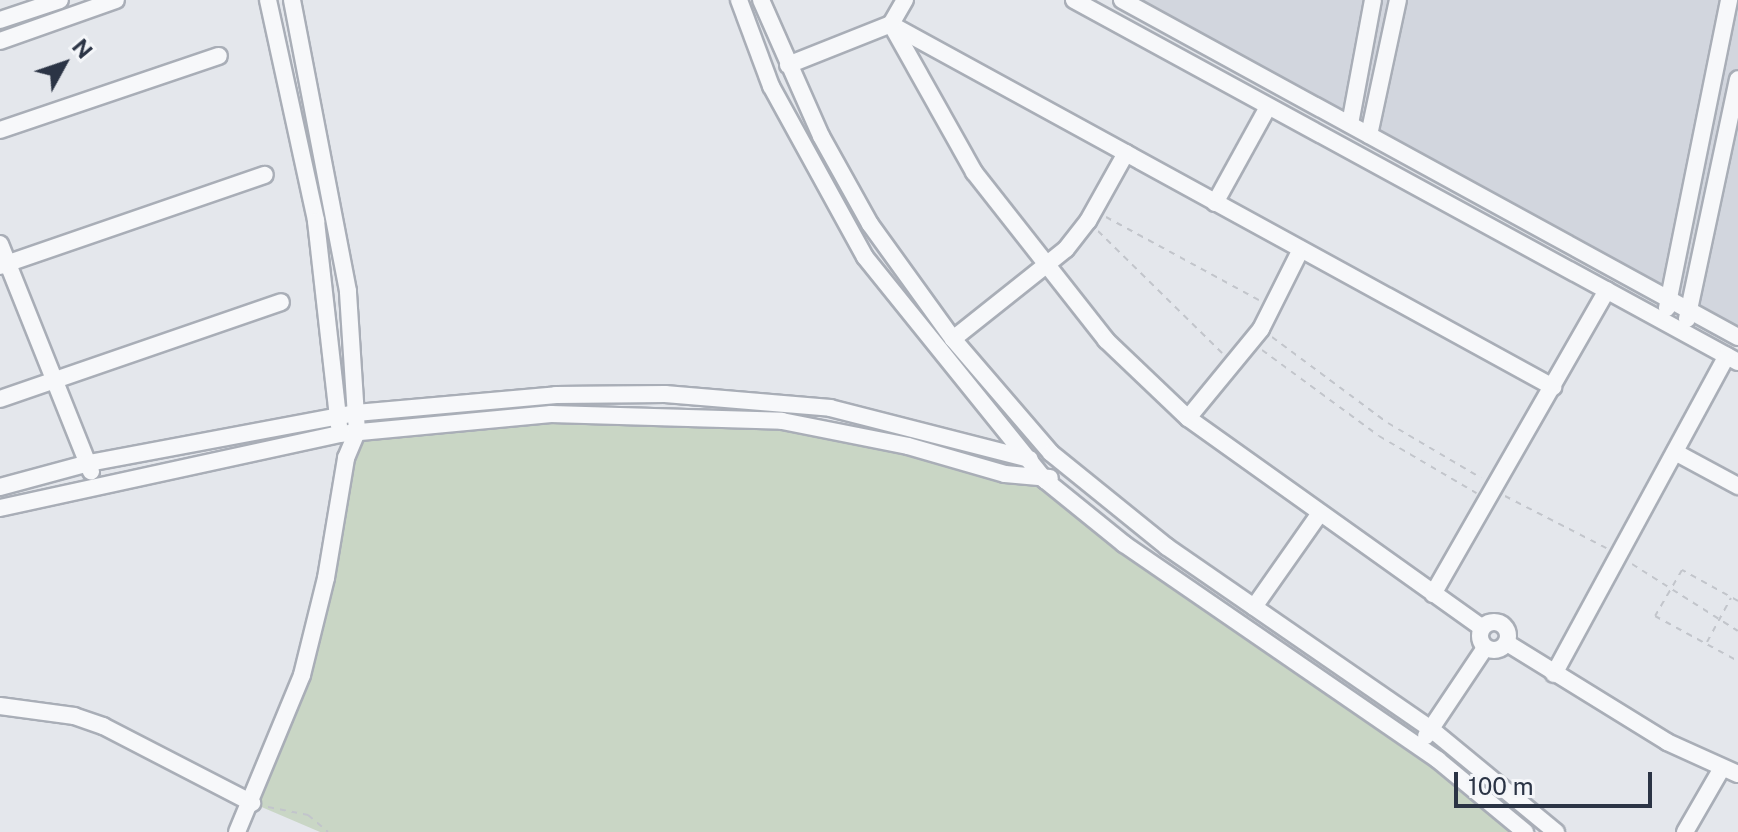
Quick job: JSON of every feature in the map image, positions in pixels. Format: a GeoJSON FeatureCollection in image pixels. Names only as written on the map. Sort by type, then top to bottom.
{"type":"FeatureCollection","features":[{"type":"Feature","properties":{"kind":"street"},"geometry":{"type":"LineString","coordinates":[[0,20],[60,0]]}},
{"type":"Feature","properties":{"kind":"street"},"geometry":{"type":"LineString","coordinates":[[0,41],[116,0]]}},
{"type":"Feature","properties":{"kind":"street"},"geometry":{"type":"LineString","coordinates":[[268,0],[316,221],[339,434],[346,458]]}},
{"type":"Feature","properties":{"kind":"street"},"geometry":{"type":"LineString","coordinates":[[237,832],[252,803],[302,675],[326,578],[346,458],[357,432],[348,291],[292,0]]}},
{"type":"Feature","properties":{"kind":"street"},"geometry":{"type":"LineString","coordinates":[[739,0],[771,86],[865,257],[1045,480],[1124,544],[1418,747],[1525,832]]}},
{"type":"Feature","properties":{"kind":"street"},"geometry":{"type":"LineString","coordinates":[[761,0],[788,65],[870,224],[953,339],[1051,453],[1070,471],[1254,607],[1431,729],[1556,832]]}},
{"type":"Feature","properties":{"kind":"street"},"geometry":{"type":"LineString","coordinates":[[788,65],[891,24],[905,0]]}},
{"type":"Feature","properties":{"kind":"street"},"geometry":{"type":"LineString","coordinates":[[1074,0],[1732,359],[1675,452],[1554,674]]}},
{"type":"Feature","properties":{"kind":"street"},"geometry":{"type":"LineString","coordinates":[[1350,124],[1373,0]]}},
{"type":"Feature","properties":{"kind":"street"},"geometry":{"type":"LineString","coordinates":[[1369,135],[1398,0]]}},
{"type":"Feature","properties":{"kind":"street"},"geometry":{"type":"LineString","coordinates":[[1663,320],[1729,0]]}},
{"type":"Feature","properties":{"kind":"street"},"geometry":{"type":"LineString","coordinates":[[1127,1],[1738,337]]}},
{"type":"Feature","properties":{"kind":"street"},"geometry":{"type":"LineString","coordinates":[[891,24],[1553,387]]}},
{"type":"Feature","properties":{"kind":"street"},"geometry":{"type":"LineString","coordinates":[[891,24],[974,172],[1045,267],[1106,340],[1188,418],[1482,628],[1485,648],[1418,747]]}},
{"type":"Feature","properties":{"kind":"street"},"geometry":{"type":"LineString","coordinates":[[0,130],[219,56]]}},
{"type":"Feature","properties":{"kind":"street"},"geometry":{"type":"LineString","coordinates":[[1683,332],[1738,79]]}},
{"type":"Feature","properties":{"kind":"street"},"geometry":{"type":"LineString","coordinates":[[1215,203],[1268,107]]}},
{"type":"Feature","properties":{"kind":"street"},"geometry":{"type":"LineString","coordinates":[[953,339],[1045,267],[1091,216],[1126,153]]}},
{"type":"Feature","properties":{"kind":"street"},"geometry":{"type":"LineString","coordinates":[[4,264],[265,175]]}},
{"type":"Feature","properties":{"kind":"street"},"geometry":{"type":"LineString","coordinates":[[0,244],[4,264],[89,463],[95,485]]}},
{"type":"Feature","properties":{"kind":"street"},"geometry":{"type":"LineString","coordinates":[[1188,418],[1256,335],[1274,308],[1300,251]]}},
{"type":"Feature","properties":{"kind":"street"},"geometry":{"type":"LineString","coordinates":[[1433,594],[1607,290]]}},
{"type":"Feature","properties":{"kind":"street"},"geometry":{"type":"LineString","coordinates":[[0,399],[281,302]]}},
{"type":"Feature","properties":{"kind":"street"},"geometry":{"type":"LineString","coordinates":[[0,487],[89,463],[356,413],[556,395],[739,398],[830,408],[1027,460],[1051,453]]}},
{"type":"Feature","properties":{"kind":"street"},"geometry":{"type":"LineString","coordinates":[[0,508],[339,434],[551,414],[738,417],[825,428],[1045,480],[1070,471]]}},
{"type":"Feature","properties":{"kind":"street"},"geometry":{"type":"LineString","coordinates":[[1675,452],[1738,486]]}},
{"type":"Feature","properties":{"kind":"street"},"geometry":{"type":"LineString","coordinates":[[1254,607],[1320,513]]}},
{"type":"Feature","properties":{"kind":"street"},"geometry":{"type":"LineString","coordinates":[[1482,628],[1493,622],[1504,626],[1507,643],[1554,674],[1667,742],[1730,771],[1685,832]]}},
{"type":"Feature","properties":{"kind":"street"},"geometry":{"type":"LineString","coordinates":[[1485,648],[1501,649],[1507,643]]}},
{"type":"Feature","properties":{"kind":"street"},"geometry":{"type":"LineString","coordinates":[[0,706],[74,716],[103,726],[252,803]]}},
{"type":"Feature","properties":{"kind":"path"},"geometry":{"type":"LineString","coordinates":[[1091,216],[1274,308]]}},
{"type":"Feature","properties":{"kind":"path"},"geometry":{"type":"LineString","coordinates":[[1091,216],[1234,365]]}},
{"type":"Feature","properties":{"kind":"path"},"geometry":{"type":"LineString","coordinates":[[1256,335],[1379,436],[1620,555],[1666,590],[1738,631]]}},
{"type":"Feature","properties":{"kind":"path"},"geometry":{"type":"LineString","coordinates":[[1256,335],[1493,492]]}},
{"type":"Feature","properties":{"kind":"path"},"geometry":{"type":"LineString","coordinates":[[1738,601],[1682,570],[1666,590],[1655,616],[1738,661]]}},
{"type":"Feature","properties":{"kind":"path"},"geometry":{"type":"LineString","coordinates":[[1706,644],[1732,597]]}},
{"type":"Feature","properties":{"kind":"path"},"geometry":{"type":"LineString","coordinates":[[252,803],[308,815],[328,832]]}},
{"type":"Feature","properties":{"kind":"shaded area"},"geometry":{"type":"Polygon","coordinates":[[[1120,0],[1738,0],[1738,336],[1120,0]]]}},
{"type":"Feature","properties":{"kind":"green space"},"geometry":{"type":"Polygon","coordinates":[[[738,417],[1045,480],[1523,832],[320,832],[252,803],[281,732],[357,432],[463,419],[738,417]]]}}]}
